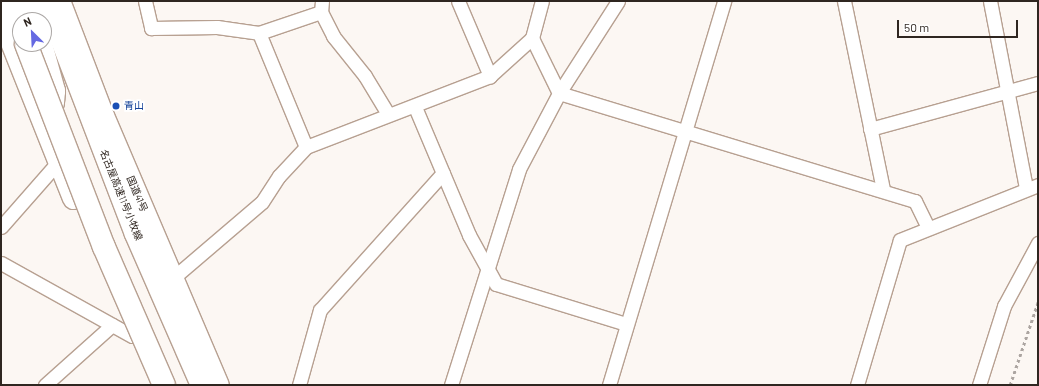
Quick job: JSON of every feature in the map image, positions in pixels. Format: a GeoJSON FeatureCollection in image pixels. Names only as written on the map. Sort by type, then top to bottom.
{"type":"FeatureCollection","features":[{"type":"Feature","properties":{"kind":"highway"},"geometry":{"type":"LineString","coordinates":[[10,1],[14,12]]}},
{"type":"Feature","properties":{"kind":"highway"},"geometry":{"type":"LineString","coordinates":[[27,1],[31,12]]}},
{"type":"Feature","properties":{"kind":"highway","name":"名古屋高速11号小牧線"},"geometry":{"type":"LineString","coordinates":[[47,1],[136,234],[202,385]]}},
{"type":"Feature","properties":{"kind":"highway","name":"国道41号"},"geometry":{"type":"LineString","coordinates":[[59,1],[103,116],[218,385]]}},
{"type":"Feature","properties":{"kind":"highway"},"geometry":{"type":"LineString","coordinates":[[1,15],[59,161],[154,385]]}},
{"type":"Feature","properties":{"kind":"highway"},"geometry":{"type":"LineString","coordinates":[[29,52],[104,247],[164,385]]}},
{"type":"Feature","properties":{"kind":"highway"},"geometry":{"type":"LineString","coordinates":[[43,52],[54,91],[52,125],[88,220],[87,228]]}},
{"type":"Feature","properties":{"kind":"street"},"geometry":{"type":"LineString","coordinates":[[145,1],[151,28],[217,27],[259,33],[321,7],[333,36],[365,76],[388,114]]}},
{"type":"Feature","properties":{"kind":"street"},"geometry":{"type":"LineString","coordinates":[[458,1],[490,76]]}},
{"type":"Feature","properties":{"kind":"street"},"geometry":{"type":"LineString","coordinates":[[172,278],[262,202],[278,176],[306,147],[388,114],[415,107],[490,76],[532,38],[542,1]]}},
{"type":"Feature","properties":{"kind":"street"},"geometry":{"type":"LineString","coordinates":[[451,385],[486,265],[519,169],[559,93],[618,1]]}},
{"type":"Feature","properties":{"kind":"street"},"geometry":{"type":"LineString","coordinates":[[609,385],[626,324],[724,1]]}},
{"type":"Feature","properties":{"kind":"street"},"geometry":{"type":"LineString","coordinates":[[844,1],[882,190]]}},
{"type":"Feature","properties":{"kind":"street"},"geometry":{"type":"LineString","coordinates":[[857,385],[900,240],[1032,187],[1007,91],[990,1]]}},
{"type":"Feature","properties":{"kind":"street"},"geometry":{"type":"LineString","coordinates":[[259,33],[306,147]]}},
{"type":"Feature","properties":{"kind":"street"},"geometry":{"type":"LineString","coordinates":[[532,38],[559,93],[684,133],[882,190],[915,201],[928,228]]}},
{"type":"Feature","properties":{"kind":"street"},"geometry":{"type":"LineString","coordinates":[[870,129],[1038,83]]}},
{"type":"Feature","properties":{"kind":"street"},"geometry":{"type":"LineString","coordinates":[[415,107],[443,173],[496,284],[626,324]]}},
{"type":"Feature","properties":{"kind":"street"},"geometry":{"type":"LineString","coordinates":[[1,227],[59,161]]}},
{"type":"Feature","properties":{"kind":"street"},"geometry":{"type":"LineString","coordinates":[[298,385],[320,310],[443,173]]}},
{"type":"Feature","properties":{"kind":"street"},"geometry":{"type":"LineString","coordinates":[[979,385],[1004,306],[1038,243]]}},
{"type":"Feature","properties":{"kind":"street"},"geometry":{"type":"LineString","coordinates":[[1,263],[132,336]]}},
{"type":"Feature","properties":{"kind":"street"},"geometry":{"type":"LineString","coordinates":[[45,385],[112,325]]}},
{"type":"Feature","properties":{"kind":"path"},"geometry":{"type":"LineString","coordinates":[[1010,385],[1038,302]]}},
{"type":"Feature","properties":{"kind":"place","name":"青山"},"geometry":{"type":"Point","coordinates":[116,106]}}]}
